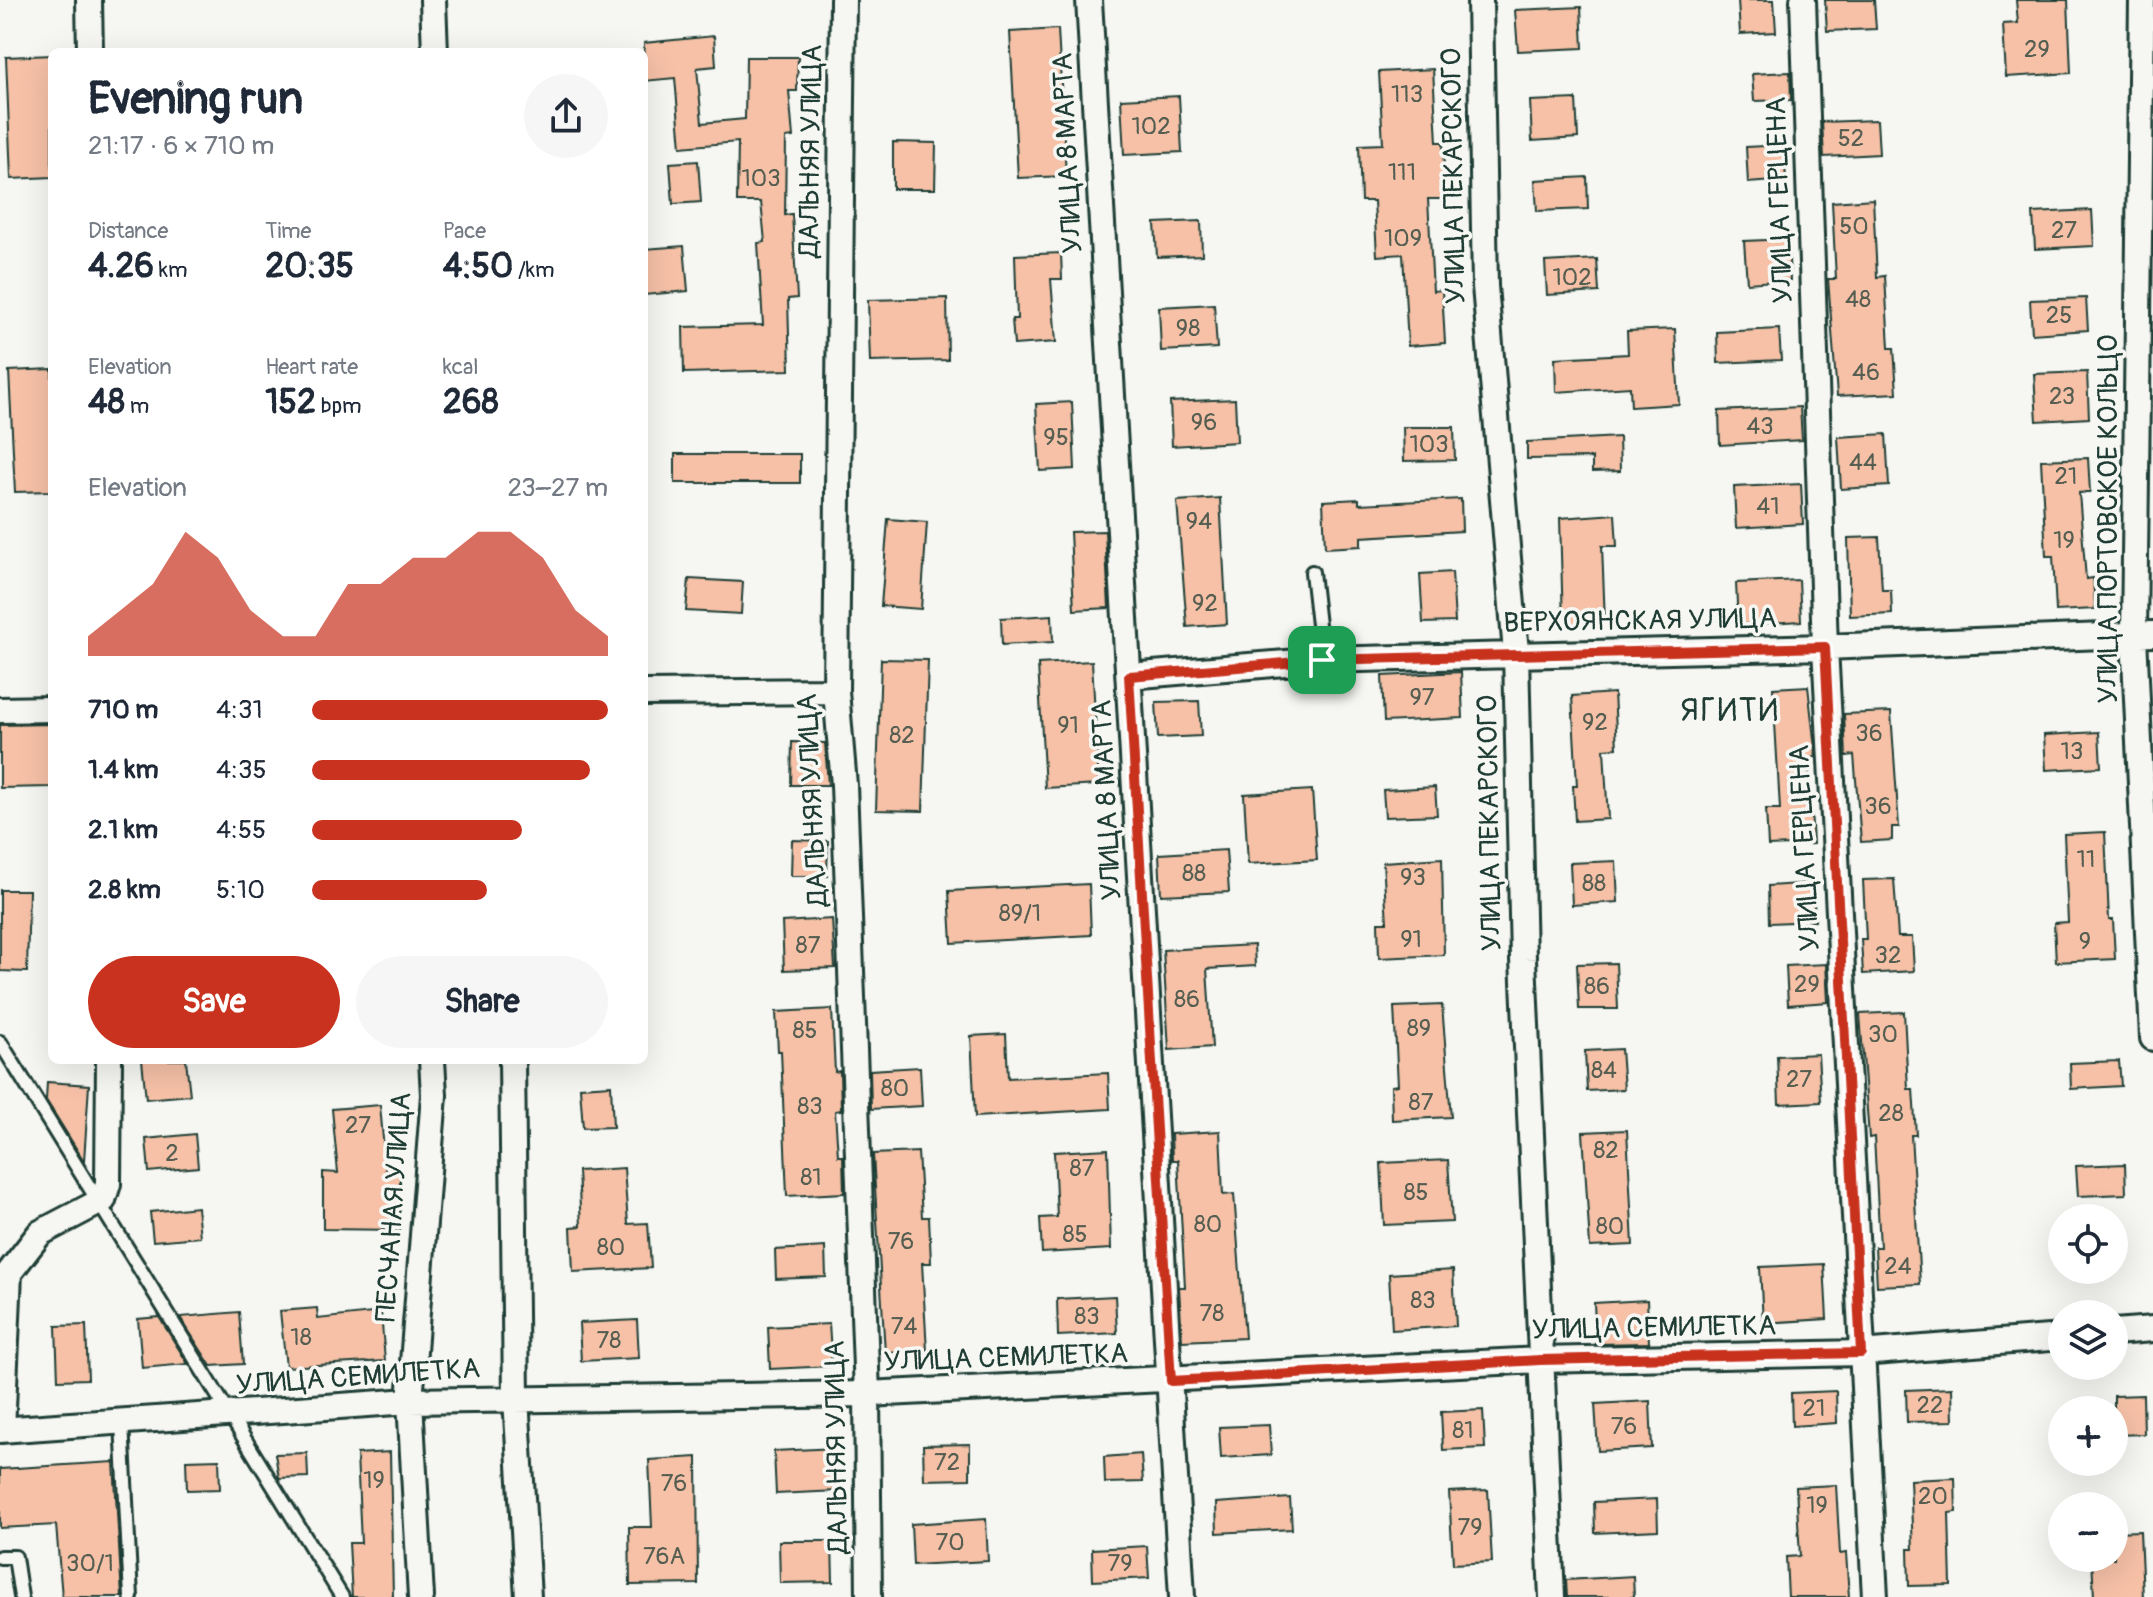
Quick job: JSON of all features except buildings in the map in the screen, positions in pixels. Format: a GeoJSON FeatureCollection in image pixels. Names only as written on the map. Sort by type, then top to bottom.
{"type":"FeatureCollection","features":[{"type":"Feature","properties":{"kind":"street"},"geometry":{"type":"LineString","coordinates":[[89,0],[90,48]]}},
{"type":"Feature","properties":{"kind":"street"},"geometry":{"type":"LineString","coordinates":[[433,0],[435,48]]}},
{"type":"Feature","properties":{"kind":"street","name":"ДАЛЬНЯЯ УЛИЦА"},"geometry":{"type":"LineString","coordinates":[[843,0],[836,691],[844,785],[867,1394],[869,1597]]}},
{"type":"Feature","properties":{"kind":"street","name":"УЛИЦА 8 МАРТА"},"geometry":{"type":"LineString","coordinates":[[1089,0],[1182,1597]]}},
{"type":"Feature","properties":{"kind":"street","name":"УЛИЦА ПЕКАРСКОГО"},"geometry":{"type":"LineString","coordinates":[[1480,0],[1485,286],[1516,653],[1523,959],[1552,1597]]}},
{"type":"Feature","properties":{"kind":"street","name":"УЛИЦА ГЕРЦЕНА"},"geometry":{"type":"LineString","coordinates":[[1803,0],[1825,647],[1875,1597]]}},
{"type":"Feature","properties":{"kind":"street","name":"УЛИЦА ПОРТОВСКОЕ КОЛЬЦО"},"geometry":{"type":"LineString","coordinates":[[2142,0],[2143,635],[2153,1038]]}},
{"type":"Feature","properties":{"kind":"street","name":"ВЕРХОЯНСКАЯ УЛИЦА"},"geometry":{"type":"LineString","coordinates":[[1129,676],[1322,660],[2143,635]]}},
{"type":"Feature","properties":{"kind":"street"},"geometry":{"type":"LineString","coordinates":[[648,693],[836,691]]}},
{"type":"Feature","properties":{"kind":"street"},"geometry":{"type":"LineString","coordinates":[[0,710],[48,709]]}},
{"type":"Feature","properties":{"kind":"street"},"geometry":{"type":"LineString","coordinates":[[1,1430],[9,1273],[40,1233],[103,1200],[108,1184],[109,1064]]}},
{"type":"Feature","properties":{"kind":"street","name":"ПЕСЧАНАЯ УЛИЦА"},"geometry":{"type":"LineString","coordinates":[[421,1597],[410,1401],[434,1095],[432,1064]]}},
{"type":"Feature","properties":{"kind":"street"},"geometry":{"type":"LineString","coordinates":[[512,1064],[516,1398],[528,1597]]}},
{"type":"Feature","properties":{"kind":"street"},"geometry":{"type":"LineString","coordinates":[[2128,1331],[2153,1329]]}},
{"type":"Feature","properties":{"kind":"street","name":"УЛИЦА СЕМИЛЕТКА"},"geometry":{"type":"LineString","coordinates":[[1,1430],[410,1401],[867,1394],[1540,1360],[1861,1353],[2048,1338]]}},
{"type":"Feature","properties":{"kind":"lane"},"geometry":{"type":"LineString","coordinates":[[1312,572],[1322,660]]}},
{"type":"Feature","properties":{"kind":"lane"},"geometry":{"type":"LineString","coordinates":[[0,1042],[342,1597]]}},
{"type":"Feature","properties":{"kind":"lane"},"geometry":{"type":"LineString","coordinates":[[122,1423],[131,1597]]}},
{"type":"Feature","properties":{"kind":"lane"},"geometry":{"type":"LineString","coordinates":[[0,1557],[15,1557],[21,1597]]}},
{"type":"Feature","properties":{"kind":"district","name":"ЯГИТИ"},"geometry":{"type":"Point","coordinates":[1730,711]}},
{"type":"Feature","properties":{"kind":"route"},"geometry":{"type":"LineString","coordinates":[[1825,647],[1861,1353],[1540,1360],[1171,1381],[1129,676],[1322,660],[1825,647]]}}]}
